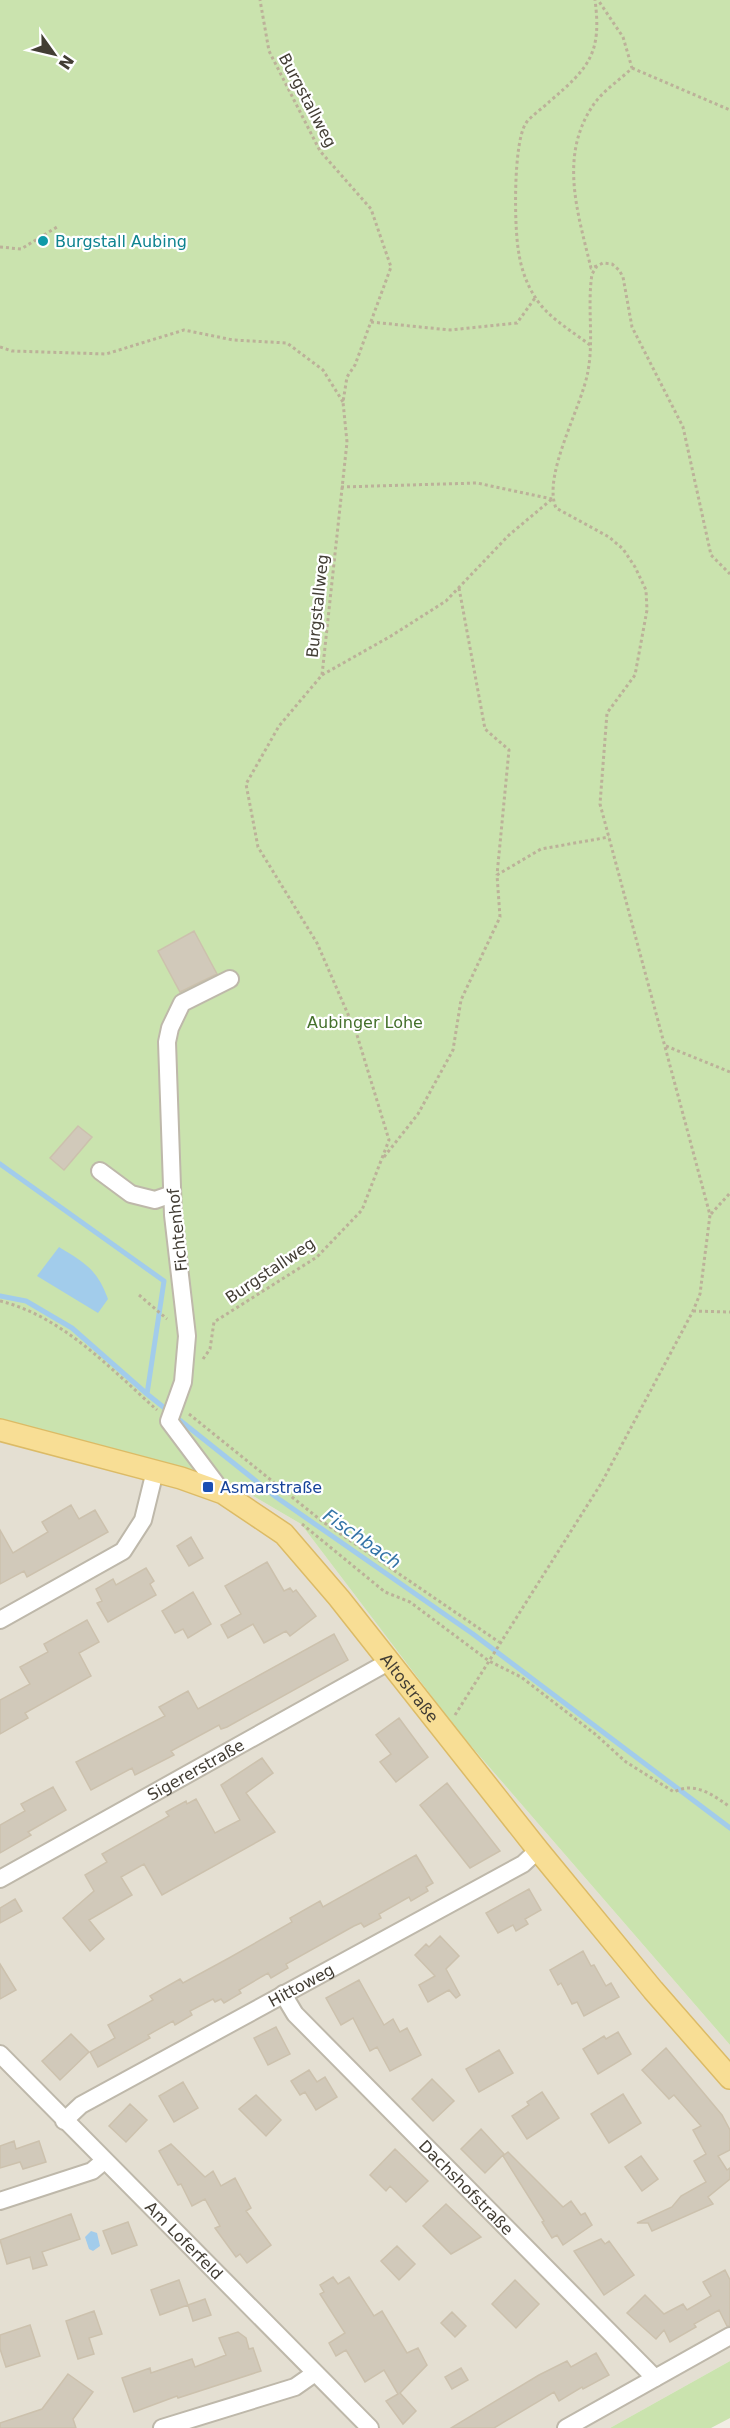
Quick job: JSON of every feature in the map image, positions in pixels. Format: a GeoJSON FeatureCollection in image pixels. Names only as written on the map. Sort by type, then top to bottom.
{"type":"FeatureCollection","features":[{"type":"Feature","properties":{"kind":"main road","name":"Altostraße"},"geometry":{"type":"LineString","coordinates":[[0,1430],[181,1478],[223,1493],[284,1534],[390,1661],[538,1850],[653,1990],[730,2078]]}},
{"type":"Feature","properties":{"kind":"street","name":"Fichtenhof"},"geometry":{"type":"LineString","coordinates":[[169,1421],[183,1382],[187,1336],[172,1194],[167,1042],[170,1028],[182,1004],[230,979]]}},
{"type":"Feature","properties":{"kind":"street"},"geometry":{"type":"LineString","coordinates":[[100,1171],[131,1194],[155,1200],[172,1194]]}},
{"type":"Feature","properties":{"kind":"street"},"geometry":{"type":"LineString","coordinates":[[169,1421],[223,1493]]}},
{"type":"Feature","properties":{"kind":"street"},"geometry":{"type":"LineString","coordinates":[[0,1620],[123,1551],[143,1520],[155,1471]]}},
{"type":"Feature","properties":{"kind":"street","name":"Sigererstraße"},"geometry":{"type":"LineString","coordinates":[[0,1879],[390,1661]]}},
{"type":"Feature","properties":{"kind":"street","name":"Hittoweg"},"geometry":{"type":"LineString","coordinates":[[64,2121],[81,2105],[523,1863],[538,1850]]}},
{"type":"Feature","properties":{"kind":"street","name":"Dachshofstraße"},"geometry":{"type":"LineString","coordinates":[[283,1994],[304,2023],[654,2378]]}},
{"type":"Feature","properties":{"kind":"street","name":"Am Loferfeld"},"geometry":{"type":"LineString","coordinates":[[0,2054],[370,2428]]}},
{"type":"Feature","properties":{"kind":"street"},"geometry":{"type":"LineString","coordinates":[[0,2201],[92,2171],[104,2161]]}},
{"type":"Feature","properties":{"kind":"street"},"geometry":{"type":"LineString","coordinates":[[566,2428],[730,2336]]}},
{"type":"Feature","properties":{"kind":"street"},"geometry":{"type":"LineString","coordinates":[[162,2428],[295,2387],[315,2373]]}},
{"type":"Feature","properties":{"kind":"path","name":"Burgstallweg"},"geometry":{"type":"LineString","coordinates":[[198,1366],[210,1349],[214,1322],[317,1257],[362,1210],[389,1140],[357,1035],[317,943],[258,847],[246,784],[279,726],[322,675],[347,442],[343,402],[347,376],[355,365],[391,267],[371,209],[320,151],[269,51],[260,0]]}},
{"type":"Feature","properties":{"kind":"path"},"geometry":{"type":"LineString","coordinates":[[596,0],[623,37],[632,68]]}},
{"type":"Feature","properties":{"kind":"path"},"geometry":{"type":"LineString","coordinates":[[590,345],[552,316],[535,298],[518,254],[516,190],[521,133],[527,122],[582,71],[594,52],[597,38],[596,0]]}},
{"type":"Feature","properties":{"kind":"path"},"geometry":{"type":"LineString","coordinates":[[632,68],[730,110]]}},
{"type":"Feature","properties":{"kind":"path"},"geometry":{"type":"LineString","coordinates":[[632,68],[593,105],[577,139],[573,192],[591,268],[603,263],[612,264],[623,278],[632,327],[683,427],[711,555],[730,574]]}},
{"type":"Feature","properties":{"kind":"path"},"geometry":{"type":"LineString","coordinates":[[0,247],[21,249],[57,227]]}},
{"type":"Feature","properties":{"kind":"path"},"geometry":{"type":"LineString","coordinates":[[445,1732],[602,1482],[693,1311],[700,1294],[710,1215],[600,804],[607,713],[635,675],[647,610],[646,590],[623,549],[609,537],[556,508],[552,499],[565,440],[589,370],[590,285],[592,274],[597,266]]}},
{"type":"Feature","properties":{"kind":"path"},"geometry":{"type":"LineString","coordinates":[[371,322],[450,330],[517,323],[535,298]]}},
{"type":"Feature","properties":{"kind":"path"},"geometry":{"type":"LineString","coordinates":[[0,347],[12,351],[106,354],[184,330],[234,340],[287,343],[323,370],[343,402]]}},
{"type":"Feature","properties":{"kind":"path"},"geometry":{"type":"LineString","coordinates":[[341,487],[477,483],[552,499]]}},
{"type":"Feature","properties":{"kind":"path"},"geometry":{"type":"LineString","coordinates":[[322,675],[391,636],[446,601],[509,535],[552,499]]}},
{"type":"Feature","properties":{"kind":"path"},"geometry":{"type":"LineString","coordinates":[[381,1161],[418,1114],[453,1050],[461,1000],[500,917],[497,875],[509,750],[485,729],[459,588]]}},
{"type":"Feature","properties":{"kind":"path"},"geometry":{"type":"LineString","coordinates":[[497,875],[541,849],[609,837]]}},
{"type":"Feature","properties":{"kind":"path"},"geometry":{"type":"LineString","coordinates":[[666,1046],[730,1072]]}},
{"type":"Feature","properties":{"kind":"path"},"geometry":{"type":"LineString","coordinates":[[710,1215],[730,1193]]}},
{"type":"Feature","properties":{"kind":"path"},"geometry":{"type":"LineString","coordinates":[[139,1295],[169,1320]]}},
{"type":"Feature","properties":{"kind":"path"},"geometry":{"type":"LineString","coordinates":[[0,1301],[21,1306],[80,1342],[169,1421]]}},
{"type":"Feature","properties":{"kind":"path"},"geometry":{"type":"LineString","coordinates":[[693,1311],[730,1312]]}},
{"type":"Feature","properties":{"kind":"path"},"geometry":{"type":"LineString","coordinates":[[176,1402],[323,1522],[499,1643]]}},
{"type":"Feature","properties":{"kind":"path"},"geometry":{"type":"LineString","coordinates":[[295,1519],[385,1592],[410,1602],[489,1660],[521,1677],[596,1734],[626,1762],[674,1792],[684,1787],[708,1791],[730,1807]]}},
{"type":"Feature","properties":{"kind":"shaded area"},"geometry":{"type":"Polygon","coordinates":[[[0,1424],[229,1482],[301,1524],[458,1731],[730,2045],[730,2361],[610,2428],[0,2428],[0,1424]]]}},
{"type":"Feature","properties":{"kind":"green space","name":"Aubinger Lohe"},"geometry":{"type":"Polygon","coordinates":[[[0,0],[730,0],[730,2045],[458,1731],[301,1524],[229,1482],[0,1424],[0,0]]]}},
{"type":"Feature","properties":{"kind":"green space"},"geometry":{"type":"Polygon","coordinates":[[[730,2361],[730,2418],[711,2428],[610,2428],[730,2361]]]}},
{"type":"Feature","properties":{"kind":"water"},"geometry":{"type":"Polygon","coordinates":[[[59,1247],[83,1263],[99,1280],[108,1299],[98,1313],[37,1276],[59,1247]]]}},
{"type":"Feature","properties":{"kind":"water"},"geometry":{"type":"Polygon","coordinates":[[[91,2231],[97,2233],[100,2246],[93,2251],[89,2249],[85,2237],[91,2231]]]}},
{"type":"Feature","properties":{"kind":"building"},"geometry":{"type":"Polygon","coordinates":[[[194,931],[217,974],[180,992],[158,951],[194,931]]]}},
{"type":"Feature","properties":{"kind":"building"},"geometry":{"type":"Polygon","coordinates":[[[78,1126],[92,1137],[64,1170],[50,1158],[78,1126]]]}},
{"type":"Feature","properties":{"kind":"building"},"geometry":{"type":"Polygon","coordinates":[[[71,1505],[79,1519],[95,1510],[108,1532],[27,1577],[24,1571],[0,1584],[0,1530],[13,1553],[48,1532],[42,1522],[71,1505]]]}},
{"type":"Feature","properties":{"kind":"building"},"geometry":{"type":"Polygon","coordinates":[[[191,1537],[203,1558],[189,1566],[177,1546],[191,1537]]]}},
{"type":"Feature","properties":{"kind":"building"},"geometry":{"type":"Polygon","coordinates":[[[267,1562],[284,1591],[290,1588],[293,1592],[296,1590],[316,1616],[290,1636],[286,1631],[264,1643],[253,1624],[228,1638],[221,1625],[241,1614],[225,1586],[267,1562]]]}},
{"type":"Feature","properties":{"kind":"building"},"geometry":{"type":"Polygon","coordinates":[[[146,1568],[154,1581],[150,1584],[156,1595],[108,1622],[97,1603],[102,1601],[96,1589],[113,1579],[116,1585],[146,1568]]]}},
{"type":"Feature","properties":{"kind":"building"},"geometry":{"type":"Polygon","coordinates":[[[193,1592],[211,1624],[188,1638],[183,1629],[175,1633],[162,1611],[193,1592]]]}},
{"type":"Feature","properties":{"kind":"building"},"geometry":{"type":"Polygon","coordinates":[[[87,1620],[99,1642],[79,1653],[91,1676],[25,1713],[28,1718],[0,1734],[0,1700],[30,1684],[20,1667],[48,1652],[44,1644],[87,1620]]]}},
{"type":"Feature","properties":{"kind":"building"},"geometry":{"type":"Polygon","coordinates":[[[334,1634],[348,1660],[227,1727],[221,1729],[219,1725],[171,1751],[174,1755],[135,1775],[132,1768],[91,1790],[76,1762],[165,1716],[159,1707],[188,1691],[198,1709],[334,1634]]]}},
{"type":"Feature","properties":{"kind":"building"},"geometry":{"type":"Polygon","coordinates":[[[399,1718],[428,1757],[396,1782],[380,1762],[391,1754],[376,1735],[399,1718]]]}},
{"type":"Feature","properties":{"kind":"building"},"geometry":{"type":"Polygon","coordinates":[[[262,1758],[273,1773],[246,1793],[275,1832],[162,1895],[144,1864],[121,1877],[132,1895],[89,1920],[104,1939],[90,1951],[63,1918],[94,1891],[85,1875],[107,1862],[102,1854],[169,1816],[166,1812],[186,1801],[187,1804],[196,1799],[215,1833],[240,1820],[221,1785],[262,1758]]]}},
{"type":"Feature","properties":{"kind":"building"},"geometry":{"type":"Polygon","coordinates":[[[447,1783],[500,1851],[470,1868],[420,1805],[447,1783]]]}},
{"type":"Feature","properties":{"kind":"building"},"geometry":{"type":"Polygon","coordinates":[[[53,1787],[66,1810],[28,1832],[31,1835],[0,1853],[0,1825],[25,1811],[21,1804],[53,1787]]]}},
{"type":"Feature","properties":{"kind":"building"},"geometry":{"type":"Polygon","coordinates":[[[416,1855],[433,1883],[426,1887],[428,1891],[411,1901],[409,1897],[379,1914],[381,1918],[364,1927],[361,1923],[354,1926],[286,1964],[288,1968],[271,1978],[268,1973],[239,1990],[241,1993],[224,2003],[221,1999],[215,2002],[213,1999],[190,2011],[192,2015],[175,2025],[173,2021],[148,2035],[150,2038],[98,2067],[90,2052],[115,2038],[108,2025],[153,2000],[150,1996],[180,1979],[183,1983],[229,1958],[292,1922],[290,1918],[320,1901],[323,1907],[416,1855]]]}},
{"type":"Feature","properties":{"kind":"building"},"geometry":{"type":"Polygon","coordinates":[[[529,1889],[541,1910],[525,1919],[528,1924],[516,1931],[513,1925],[498,1933],[486,1913],[529,1889]]]}},
{"type":"Feature","properties":{"kind":"building"},"geometry":{"type":"Polygon","coordinates":[[[15,1899],[22,1911],[0,1923],[0,1908],[15,1899]]]}},
{"type":"Feature","properties":{"kind":"building"},"geometry":{"type":"Polygon","coordinates":[[[440,1936],[459,1956],[446,1969],[460,1995],[456,1998],[449,1990],[428,2002],[419,1985],[435,1976],[415,1955],[426,1944],[429,1947],[440,1936]]]}},
{"type":"Feature","properties":{"kind":"building"},"geometry":{"type":"Polygon","coordinates":[[[583,1951],[606,1986],[611,1983],[619,1997],[584,2016],[577,2002],[572,2004],[561,1983],[558,1985],[550,1970],[583,1951]]]}},
{"type":"Feature","properties":{"kind":"building"},"geometry":{"type":"Polygon","coordinates":[[[0,1964],[16,1990],[0,1999],[0,1964]]]}},
{"type":"Feature","properties":{"kind":"building"},"geometry":{"type":"Polygon","coordinates":[[[359,1980],[384,2025],[393,2019],[400,2032],[407,2028],[421,2055],[390,2071],[377,2047],[370,2051],[353,2018],[341,2025],[326,1998],[359,1980]]]}},
{"type":"Feature","properties":{"kind":"building"},"geometry":{"type":"Polygon","coordinates":[[[276,2027],[290,2054],[268,2065],[254,2038],[276,2027]]]}},
{"type":"Feature","properties":{"kind":"building"},"geometry":{"type":"Polygon","coordinates":[[[618,2032],[631,2054],[598,2074],[583,2049],[604,2036],[606,2039],[618,2032]]]}},
{"type":"Feature","properties":{"kind":"building"},"geometry":{"type":"Polygon","coordinates":[[[71,2034],[89,2052],[60,2080],[42,2061],[71,2034]]]}},
{"type":"Feature","properties":{"kind":"building"},"geometry":{"type":"Polygon","coordinates":[[[666,2048],[722,2115],[730,2130],[730,2150],[718,2156],[727,2170],[730,2168],[730,2179],[708,2197],[713,2204],[652,2231],[648,2223],[637,2223],[672,2207],[681,2196],[706,2182],[694,2161],[706,2154],[693,2130],[701,2126],[674,2095],[669,2099],[642,2070],[666,2048]]]}},
{"type":"Feature","properties":{"kind":"building"},"geometry":{"type":"Polygon","coordinates":[[[499,2050],[513,2073],[479,2092],[466,2069],[499,2050]]]}},
{"type":"Feature","properties":{"kind":"building"},"geometry":{"type":"Polygon","coordinates":[[[309,2070],[317,2082],[325,2077],[337,2097],[316,2110],[305,2092],[300,2095],[291,2081],[309,2070]]]}},
{"type":"Feature","properties":{"kind":"building"},"geometry":{"type":"Polygon","coordinates":[[[432,2079],[454,2101],[433,2121],[412,2099],[432,2079]]]}},
{"type":"Feature","properties":{"kind":"building"},"geometry":{"type":"Polygon","coordinates":[[[183,2082],[198,2108],[174,2122],[159,2096],[183,2082]]]}},
{"type":"Feature","properties":{"kind":"building"},"geometry":{"type":"Polygon","coordinates":[[[542,2092],[559,2118],[527,2139],[512,2116],[529,2105],[527,2102],[542,2092]]]}},
{"type":"Feature","properties":{"kind":"building"},"geometry":{"type":"Polygon","coordinates":[[[623,2094],[641,2123],[609,2143],[591,2114],[623,2094]]]}},
{"type":"Feature","properties":{"kind":"building"},"geometry":{"type":"Polygon","coordinates":[[[256,2095],[281,2120],[266,2136],[239,2109],[256,2095]]]}},
{"type":"Feature","properties":{"kind":"building"},"geometry":{"type":"Polygon","coordinates":[[[130,2104],[147,2120],[126,2142],[109,2126],[130,2104]]]}},
{"type":"Feature","properties":{"kind":"building"},"geometry":{"type":"Polygon","coordinates":[[[481,2129],[504,2154],[485,2173],[461,2149],[481,2129]]]}},
{"type":"Feature","properties":{"kind":"building"},"geometry":{"type":"Polygon","coordinates":[[[14,2141],[16,2149],[39,2141],[46,2162],[23,2169],[20,2162],[0,2168],[0,2146],[14,2141]]]}},
{"type":"Feature","properties":{"kind":"building"},"geometry":{"type":"Polygon","coordinates":[[[171,2144],[205,2177],[213,2171],[221,2186],[235,2178],[251,2208],[246,2211],[271,2245],[247,2263],[240,2254],[236,2257],[215,2228],[220,2226],[205,2199],[192,2206],[181,2184],[178,2185],[159,2151],[171,2144]]]}},
{"type":"Feature","properties":{"kind":"building"},"geometry":{"type":"Polygon","coordinates":[[[395,2149],[428,2181],[406,2202],[390,2186],[386,2191],[370,2175],[395,2149]]]}},
{"type":"Feature","properties":{"kind":"building"},"geometry":{"type":"Polygon","coordinates":[[[508,2152],[563,2207],[571,2201],[581,2215],[585,2213],[592,2225],[563,2245],[557,2235],[552,2238],[542,2222],[544,2221],[503,2156],[508,2152]]]}},
{"type":"Feature","properties":{"kind":"building"},"geometry":{"type":"Polygon","coordinates":[[[641,2156],[658,2179],[642,2191],[625,2167],[641,2156]]]}},
{"type":"Feature","properties":{"kind":"building"},"geometry":{"type":"Polygon","coordinates":[[[446,2204],[481,2237],[451,2254],[423,2226],[446,2204]]]}},
{"type":"Feature","properties":{"kind":"building"},"geometry":{"type":"Polygon","coordinates":[[[71,2214],[80,2239],[42,2252],[47,2265],[33,2269],[30,2257],[7,2264],[0,2240],[71,2214]]]}},
{"type":"Feature","properties":{"kind":"building"},"geometry":{"type":"Polygon","coordinates":[[[128,2222],[137,2245],[112,2254],[103,2231],[128,2222]]]}},
{"type":"Feature","properties":{"kind":"building"},"geometry":{"type":"Polygon","coordinates":[[[601,2239],[605,2244],[609,2241],[634,2275],[604,2295],[574,2251],[601,2239]]]}},
{"type":"Feature","properties":{"kind":"building"},"geometry":{"type":"Polygon","coordinates":[[[397,2246],[415,2264],[399,2280],[381,2261],[397,2246]]]}},
{"type":"Feature","properties":{"kind":"building"},"geometry":{"type":"Polygon","coordinates":[[[725,2270],[730,2280],[730,2326],[727,2326],[719,2310],[694,2324],[696,2327],[670,2342],[664,2330],[656,2339],[627,2313],[645,2295],[664,2314],[683,2304],[687,2310],[711,2296],[703,2282],[725,2270]]]}},
{"type":"Feature","properties":{"kind":"building"},"geometry":{"type":"Polygon","coordinates":[[[333,2277],[338,2284],[349,2277],[374,2316],[382,2311],[407,2353],[418,2348],[427,2365],[400,2393],[416,2411],[403,2424],[386,2401],[398,2394],[384,2370],[365,2382],[346,2350],[336,2356],[329,2343],[345,2333],[320,2294],[324,2292],[320,2285],[333,2277]]]}},
{"type":"Feature","properties":{"kind":"building"},"geometry":{"type":"Polygon","coordinates":[[[179,2280],[188,2305],[160,2315],[151,2290],[179,2280]]]}},
{"type":"Feature","properties":{"kind":"building"},"geometry":{"type":"Polygon","coordinates":[[[515,2280],[539,2304],[516,2328],[492,2304],[515,2280]]]}},
{"type":"Feature","properties":{"kind":"building"},"geometry":{"type":"Polygon","coordinates":[[[205,2299],[211,2315],[193,2321],[188,2305],[205,2299]]]}},
{"type":"Feature","properties":{"kind":"building"},"geometry":{"type":"Polygon","coordinates":[[[94,2311],[102,2334],[89,2338],[94,2354],[78,2359],[66,2321],[94,2311]]]}},
{"type":"Feature","properties":{"kind":"building"},"geometry":{"type":"Polygon","coordinates":[[[452,2312],[466,2326],[455,2337],[441,2323],[452,2312]]]}},
{"type":"Feature","properties":{"kind":"building"},"geometry":{"type":"Polygon","coordinates":[[[30,2325],[40,2356],[6,2367],[0,2349],[0,2335],[30,2325]]]}},
{"type":"Feature","properties":{"kind":"building"},"geometry":{"type":"Polygon","coordinates":[[[238,2332],[246,2338],[249,2349],[253,2348],[261,2371],[178,2398],[177,2396],[134,2412],[122,2378],[150,2368],[151,2373],[192,2359],[195,2367],[226,2355],[219,2338],[238,2332]]]}},
{"type":"Feature","properties":{"kind":"building"},"geometry":{"type":"Polygon","coordinates":[[[596,2353],[609,2375],[583,2389],[582,2387],[559,2401],[554,2392],[494,2428],[451,2428],[539,2375],[567,2361],[571,2367],[596,2353]]]}},
{"type":"Feature","properties":{"kind":"building"},"geometry":{"type":"Polygon","coordinates":[[[461,2368],[468,2380],[452,2389],[445,2377],[461,2368]]]}},
{"type":"Feature","properties":{"kind":"building"},"geometry":{"type":"Polygon","coordinates":[[[68,2374],[93,2392],[73,2419],[76,2428],[0,2428],[0,2423],[42,2409],[68,2374]]]}},
{"type":"Feature","properties":{"kind":"waterway","name":"Fischbach"},"geometry":{"type":"LineString","coordinates":[[0,1164],[164,1281],[147,1394],[276,1497],[473,1634],[730,1828]]}},
{"type":"Feature","properties":{"kind":"waterway"},"geometry":{"type":"LineString","coordinates":[[0,1296],[26,1301],[72,1328],[147,1394]]}},
{"type":"Feature","properties":{"kind":"place","name":"Burgstall Aubing"},"geometry":{"type":"Point","coordinates":[43,241]}},
{"type":"Feature","properties":{"kind":"place","name":"Asmarstraße"},"geometry":{"type":"Point","coordinates":[208,1487]}}]}
